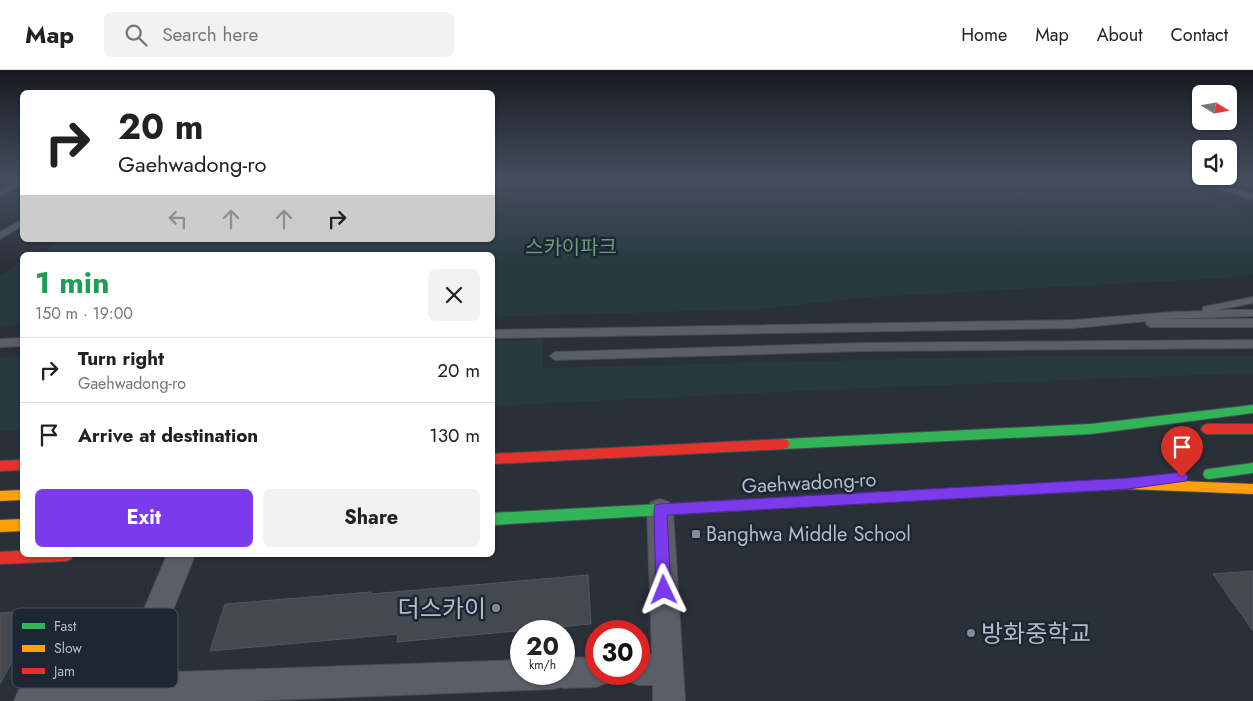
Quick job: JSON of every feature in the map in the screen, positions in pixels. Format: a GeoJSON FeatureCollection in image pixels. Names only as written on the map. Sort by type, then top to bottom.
{"type":"FeatureCollection","features":[{"type":"Feature","properties":{"kind":"main road","name":"Gaehwadong-ro"},"geometry":{"type":"LineString","coordinates":[[1091,428],[1253,409]]}},
{"type":"Feature","properties":{"kind":"main road","name":"Gaehwadong-ro"},"geometry":{"type":"LineString","coordinates":[[495,460],[1091,428],[1253,429]]}},
{"type":"Feature","properties":{"kind":"main road"},"geometry":{"type":"LineString","coordinates":[[0,466],[20,465]]}},
{"type":"Feature","properties":{"kind":"main road","name":"Gaehwadong-ro"},"geometry":{"type":"LineString","coordinates":[[495,519],[1128,484],[1253,468]]}},
{"type":"Feature","properties":{"kind":"main road","name":"Gaehwadong-ro"},"geometry":{"type":"LineString","coordinates":[[1128,484],[1253,489]]}},
{"type":"Feature","properties":{"kind":"main road"},"geometry":{"type":"LineString","coordinates":[[0,496],[20,495]]}},
{"type":"Feature","properties":{"kind":"main road"},"geometry":{"type":"LineString","coordinates":[[0,526],[20,525]]}},
{"type":"Feature","properties":{"kind":"main road"},"geometry":{"type":"LineString","coordinates":[[0,558],[22,557]]}},
{"type":"Feature","properties":{"kind":"street"},"geometry":{"type":"LineString","coordinates":[[660,510],[653,670],[669,701]]}},
{"type":"Feature","properties":{"kind":"street"},"geometry":{"type":"LineString","coordinates":[[160,608],[180,557]]}},
{"type":"Feature","properties":{"kind":"street"},"geometry":{"type":"LineString","coordinates":[[30,701],[510,676]]}},
{"type":"Feature","properties":{"kind":"lane"},"geometry":{"type":"LineString","coordinates":[[0,236],[20,224]]}},
{"type":"Feature","properties":{"kind":"lane"},"geometry":{"type":"LineString","coordinates":[[1074,324],[1173,314],[1253,300]]}},
{"type":"Feature","properties":{"kind":"lane"},"geometry":{"type":"LineString","coordinates":[[1173,314],[1253,314]]}},
{"type":"Feature","properties":{"kind":"lane"},"geometry":{"type":"LineString","coordinates":[[495,334],[1074,324],[1253,323]]}},
{"type":"Feature","properties":{"kind":"lane"},"geometry":{"type":"LineString","coordinates":[[0,342],[20,342]]}},
{"type":"Feature","properties":{"kind":"lane"},"geometry":{"type":"LineString","coordinates":[[555,356],[864,347],[1253,344]]}},
{"type":"Feature","properties":{"kind":"green space","name":"스카이파크"},"geometry":{"type":"Polygon","coordinates":[[[495,208],[1236,208],[1253,215],[1253,274],[1229,278],[871,297],[760,309],[495,317],[495,252],[43,252],[59,242],[495,242],[495,208]]]}},
{"type":"Feature","properties":{"kind":"green space"},"geometry":{"type":"Polygon","coordinates":[[[20,264],[20,325],[0,325],[0,275],[20,264]]]}},
{"type":"Feature","properties":{"kind":"green space"},"geometry":{"type":"Polygon","coordinates":[[[543,339],[543,368],[1026,356],[1253,356],[1253,373],[843,389],[495,406],[495,341],[543,339]]]}},
{"type":"Feature","properties":{"kind":"green space"},"geometry":{"type":"Polygon","coordinates":[[[20,356],[20,430],[0,431],[0,357],[20,356]]]}},
{"type":"Feature","properties":{"kind":"building"},"geometry":{"type":"Polygon","coordinates":[[[1253,571],[1253,631],[1213,574],[1253,571]]]}},
{"type":"Feature","properties":{"kind":"building"},"geometry":{"type":"Polygon","coordinates":[[[588,575],[591,620],[585,620],[585,625],[575,625],[575,620],[510,620],[510,632],[397,642],[398,634],[210,651],[225,604],[371,592],[371,594],[588,575]]]}},
{"type":"Feature","properties":{"kind":"building"},"geometry":{"type":"Polygon","coordinates":[[[12,612],[12,662],[0,684],[0,613],[12,612]]]}},
{"type":"Feature","properties":{"kind":"traffic: fast"},"geometry":{"type":"LineString","coordinates":[[784,444],[1091,429],[1253,409]]}},
{"type":"Feature","properties":{"kind":"traffic: fast"},"geometry":{"type":"LineString","coordinates":[[1209,474],[1253,468]]}},
{"type":"Feature","properties":{"kind":"traffic: fast"},"geometry":{"type":"LineString","coordinates":[[495,519],[887,497]]}},
{"type":"Feature","properties":{"kind":"traffic: slow"},"geometry":{"type":"LineString","coordinates":[[887,497],[1128,484],[1253,489]]}},
{"type":"Feature","properties":{"kind":"traffic: slow"},"geometry":{"type":"LineString","coordinates":[[0,496],[20,495]]}},
{"type":"Feature","properties":{"kind":"traffic: slow"},"geometry":{"type":"LineString","coordinates":[[0,526],[20,525]]}},
{"type":"Feature","properties":{"kind":"traffic: jam"},"geometry":{"type":"LineString","coordinates":[[1207,429],[1253,429]]}},
{"type":"Feature","properties":{"kind":"traffic: jam"},"geometry":{"type":"LineString","coordinates":[[495,459],[784,444]]}},
{"type":"Feature","properties":{"kind":"traffic: jam"},"geometry":{"type":"LineString","coordinates":[[0,466],[20,465]]}},
{"type":"Feature","properties":{"kind":"traffic: jam"},"geometry":{"type":"LineString","coordinates":[[0,558],[22,557]]}},
{"type":"Feature","properties":{"kind":"place","name":"Banghwa Middle School"},"geometry":{"type":"Point","coordinates":[696,534]}},
{"type":"Feature","properties":{"kind":"place","name":"더스카이"},"geometry":{"type":"Point","coordinates":[496,608]}},
{"type":"Feature","properties":{"kind":"place","name":"방화중학교"},"geometry":{"type":"Point","coordinates":[971,633]}},
{"type":"Feature","properties":{"kind":"route"},"geometry":{"type":"LineString","coordinates":[[664,590],[660,510],[1128,484],[1182,477]]}}]}
